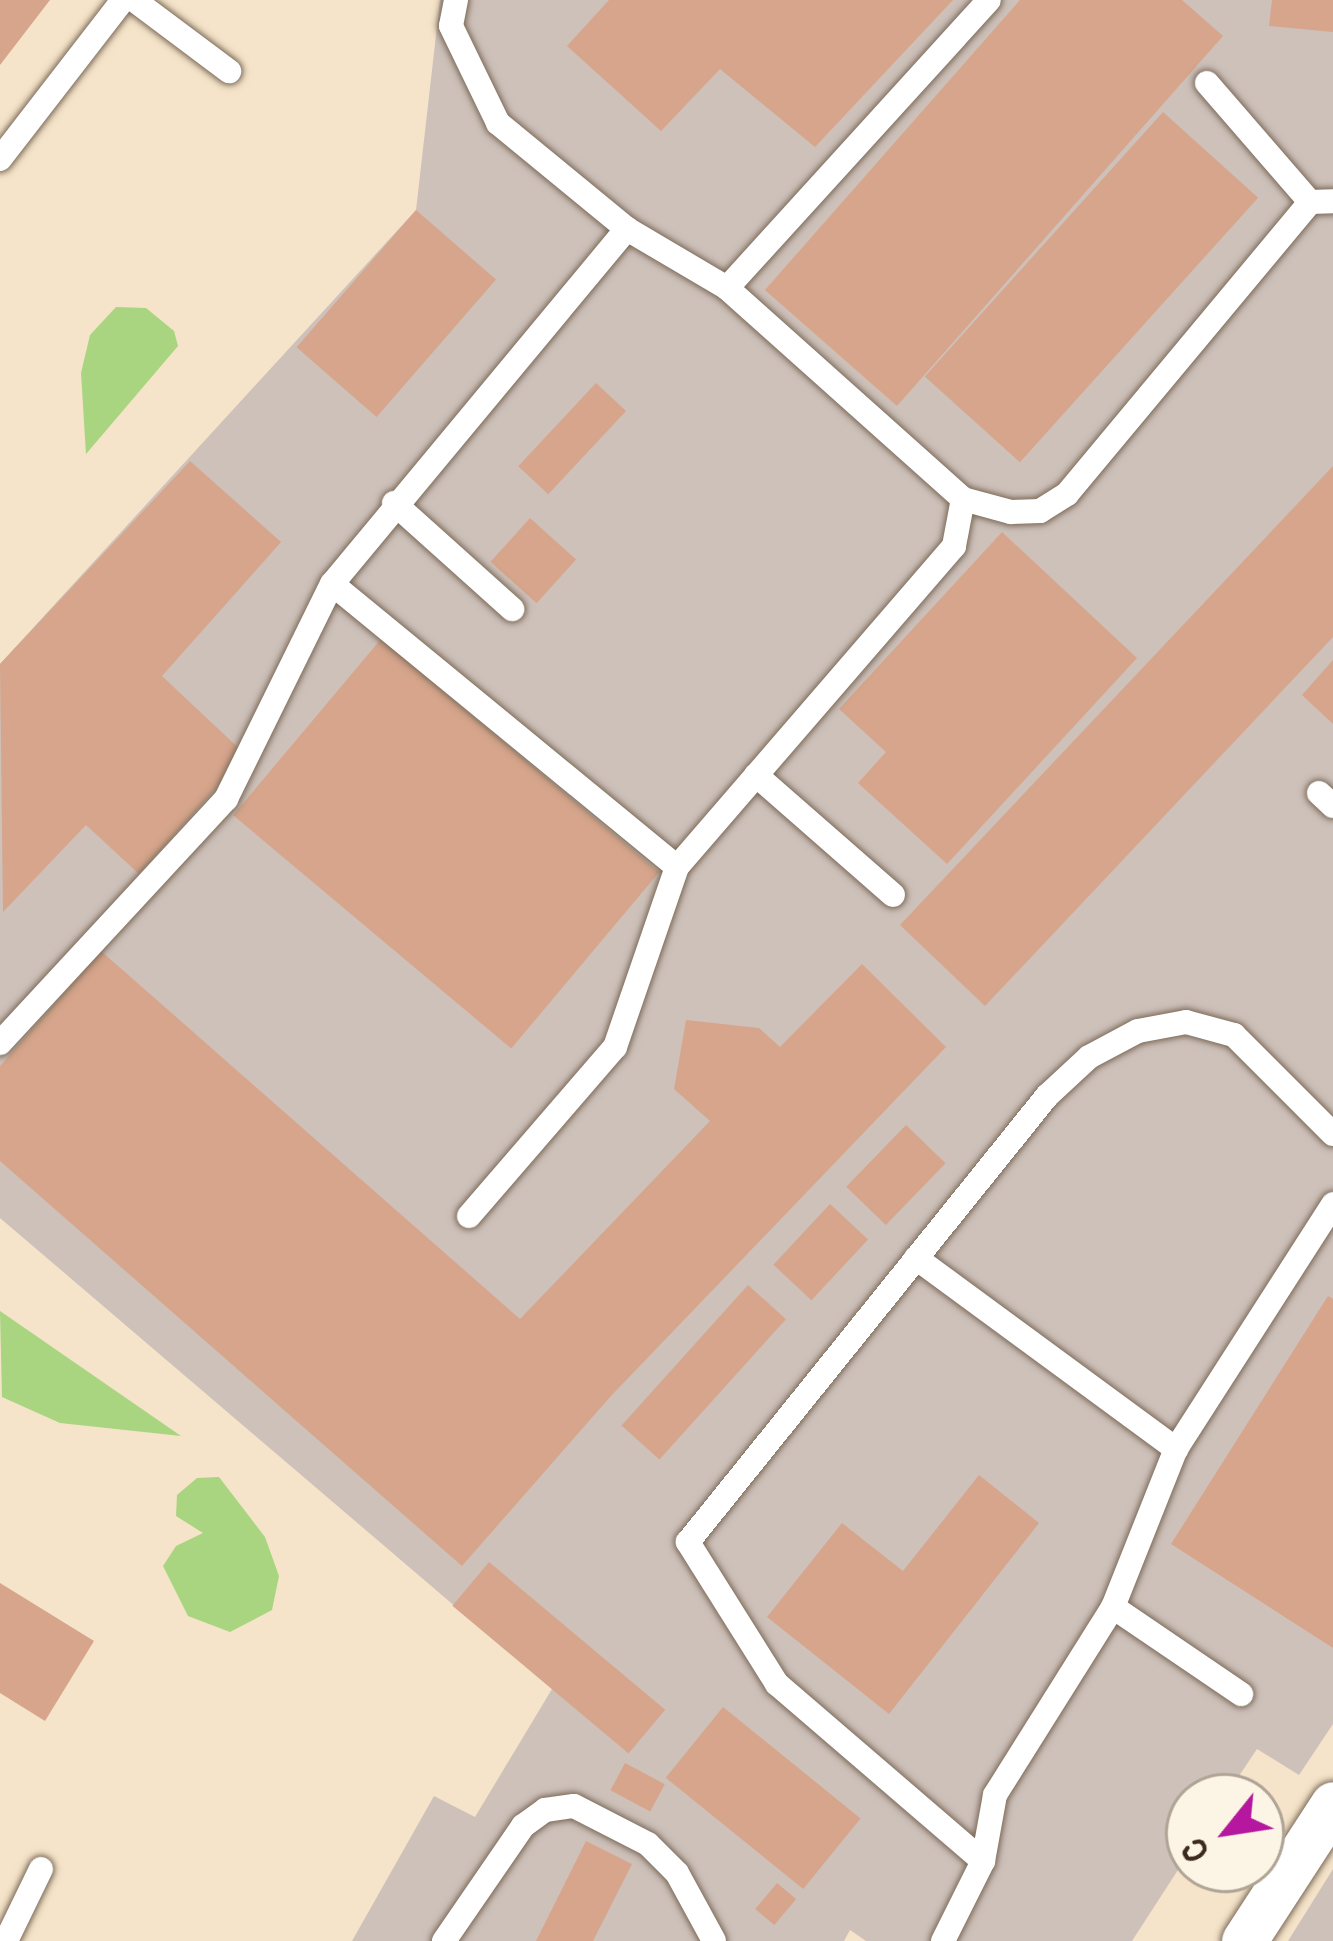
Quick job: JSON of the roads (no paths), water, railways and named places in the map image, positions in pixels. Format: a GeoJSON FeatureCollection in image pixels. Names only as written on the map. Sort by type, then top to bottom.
{"type":"FeatureCollection","features":[{"type":"Feature","properties":{"kind":"street"},"geometry":{"type":"LineString","coordinates":[[1244,1941],[1333,1804]]}},
{"type":"Feature","properties":{"kind":"lane"},"geometry":{"type":"LineString","coordinates":[[0,159],[123,0]]}},
{"type":"Feature","properties":{"kind":"lane"},"geometry":{"type":"LineString","coordinates":[[134,0],[229,71]]}},
{"type":"Feature","properties":{"kind":"lane"},"geometry":{"type":"LineString","coordinates":[[456,0],[452,26],[498,122],[627,229],[727,288],[963,499],[1025,512],[1067,494],[1322,202],[1207,83]]}},
{"type":"Feature","properties":{"kind":"lane"},"geometry":{"type":"LineString","coordinates":[[727,288],[989,0]]}},
{"type":"Feature","properties":{"kind":"lane"},"geometry":{"type":"LineString","coordinates":[[5,1026],[226,799],[332,584],[394,503],[627,229]]}},
{"type":"Feature","properties":{"kind":"lane"},"geometry":{"type":"LineString","coordinates":[[469,1216],[615,1047],[677,867],[954,546],[963,499]]}},
{"type":"Feature","properties":{"kind":"lane"},"geometry":{"type":"LineString","coordinates":[[394,503],[512,609]]}},
{"type":"Feature","properties":{"kind":"lane"},"geometry":{"type":"LineString","coordinates":[[332,584],[677,867]]}},
{"type":"Feature","properties":{"kind":"lane"},"geometry":{"type":"LineString","coordinates":[[755,775],[892,895]]}},
{"type":"Feature","properties":{"kind":"lane"},"geometry":{"type":"LineString","coordinates":[[983,1861],[777,1684],[688,1542],[1047,1096],[1090,1057],[1138,1031],[1186,1022],[1234,1035],[1333,1134]]}},
{"type":"Feature","properties":{"kind":"lane"},"geometry":{"type":"LineString","coordinates":[[943,1941],[983,1861],[995,1795],[1113,1607],[1176,1449],[1333,1204]]}},
{"type":"Feature","properties":{"kind":"lane"},"geometry":{"type":"LineString","coordinates":[[916,1258],[1176,1449]]}},
{"type":"Feature","properties":{"kind":"lane"},"geometry":{"type":"LineString","coordinates":[[1113,1607],[1241,1694]]}},
{"type":"Feature","properties":{"kind":"lane"},"geometry":{"type":"LineString","coordinates":[[444,1941],[523,1826],[545,1810],[574,1806],[648,1844],[677,1873],[714,1941]]}},
{"type":"Feature","properties":{"kind":"lane"},"geometry":{"type":"LineString","coordinates":[[7,1941],[41,1869]]}}]}
